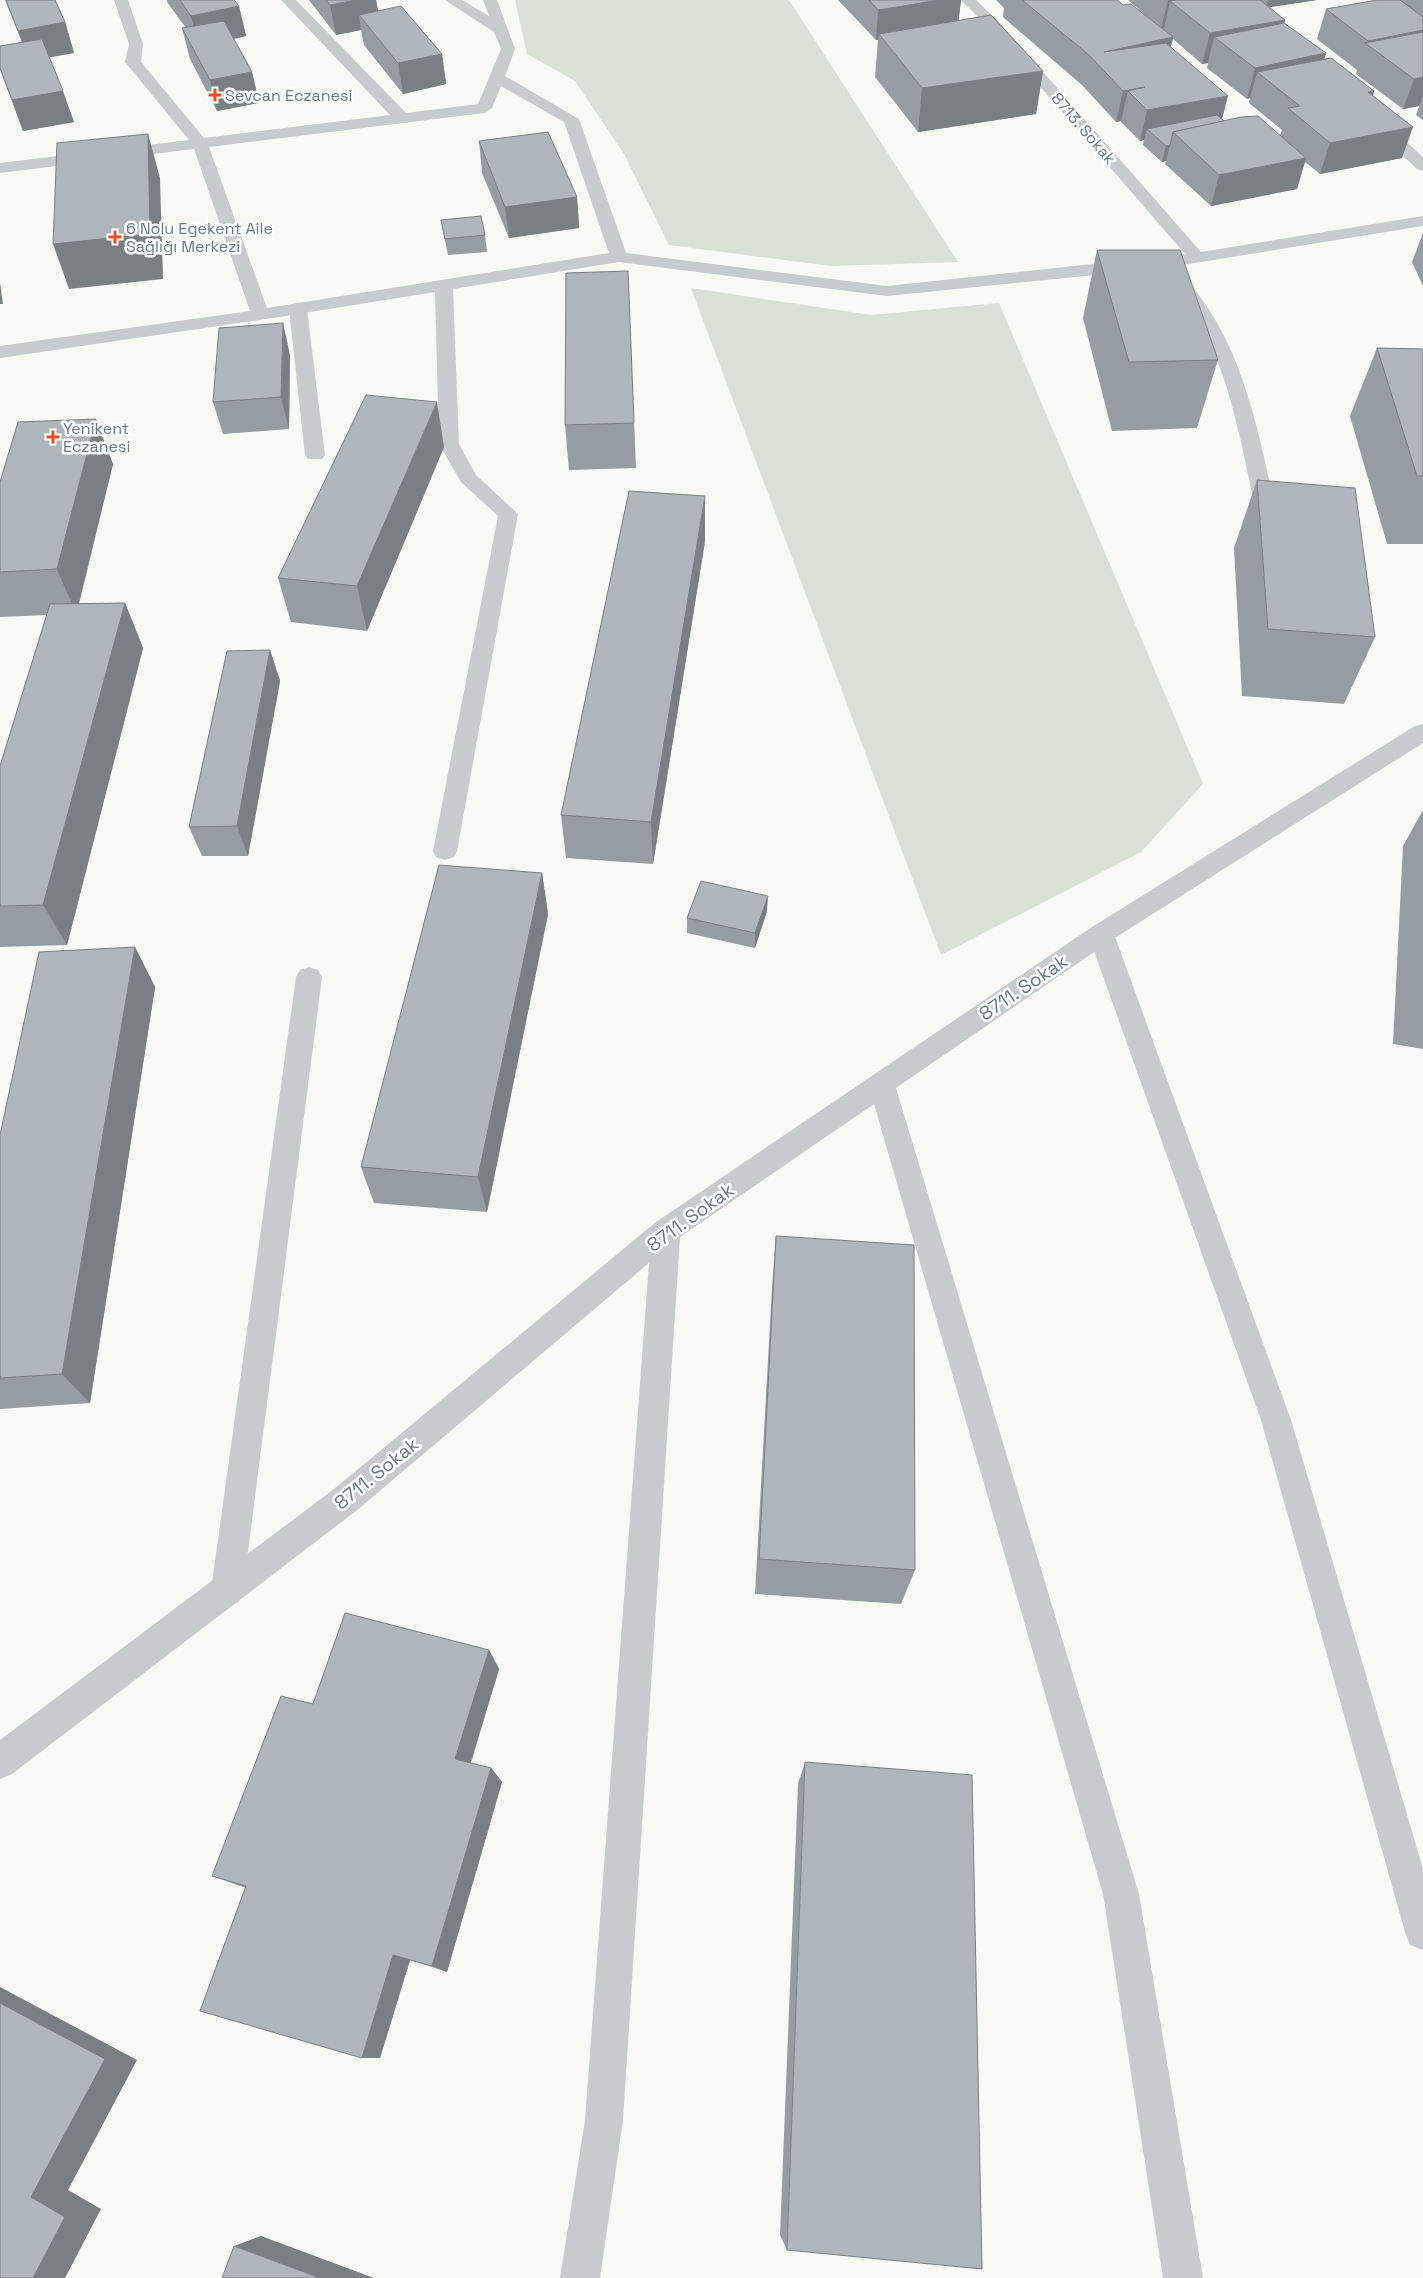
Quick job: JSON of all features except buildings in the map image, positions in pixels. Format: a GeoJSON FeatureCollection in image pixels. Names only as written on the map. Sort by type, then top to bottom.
{"type":"FeatureCollection","features":[{"type":"Feature","properties":{"kind":"street"},"geometry":{"type":"LineString","coordinates":[[121,0],[136,44],[133,62],[200,143],[260,314]]}},
{"type":"Feature","properties":{"kind":"street"},"geometry":{"type":"LineString","coordinates":[[288,0],[402,118]]}},
{"type":"Feature","properties":{"kind":"street"},"geometry":{"type":"LineString","coordinates":[[452,0],[500,29]]}},
{"type":"Feature","properties":{"kind":"street"},"geometry":{"type":"LineString","coordinates":[[0,168],[484,108],[508,50],[490,0]]}},
{"type":"Feature","properties":{"kind":"street","name":"8713. Sokak"},"geometry":{"type":"LineString","coordinates":[[968,0],[996,26],[1197,258]]}},
{"type":"Feature","properties":{"kind":"street"},"geometry":{"type":"LineString","coordinates":[[496,77],[571,119],[618,257]]}},
{"type":"Feature","properties":{"kind":"street"},"geometry":{"type":"LineString","coordinates":[[1368,114],[1423,166]]}},
{"type":"Feature","properties":{"kind":"street"},"geometry":{"type":"LineString","coordinates":[[0,352],[298,309],[618,257],[887,291],[1164,263],[1423,221]]}},
{"type":"Feature","properties":{"kind":"street"},"geometry":{"type":"LineString","coordinates":[[1164,263],[1205,318],[1225,356],[1240,396],[1265,506]]}},
{"type":"Feature","properties":{"kind":"street"},"geometry":{"type":"LineString","coordinates":[[444,285],[449,444],[468,478],[508,514],[445,850]]}},
{"type":"Feature","properties":{"kind":"street"},"geometry":{"type":"LineString","coordinates":[[298,309],[315,455]]}},
{"type":"Feature","properties":{"kind":"street","name":"8711. Sokak"},"geometry":{"type":"LineString","coordinates":[[0,1762],[345,1500],[666,1231],[1101,934],[1423,732]]}},
{"type":"Feature","properties":{"kind":"street"},"geometry":{"type":"LineString","coordinates":[[1101,934],[1276,1420],[1423,1932]]}},
{"type":"Feature","properties":{"kind":"street"},"geometry":{"type":"LineString","coordinates":[[227,1590],[309,978]]}},
{"type":"Feature","properties":{"kind":"street"},"geometry":{"type":"LineString","coordinates":[[881,1083],[1121,1894],[1183,2278]]}},
{"type":"Feature","properties":{"kind":"street"},"geometry":{"type":"LineString","coordinates":[[580,2278],[604,2120],[666,1231]]}},
{"type":"Feature","properties":{"kind":"shaded area"},"geometry":{"type":"Polygon","coordinates":[[[515,0],[789,0],[958,262],[831,266],[669,245],[624,154],[575,81],[527,54],[515,0]]]}},
{"type":"Feature","properties":{"kind":"shaded area"},"geometry":{"type":"Polygon","coordinates":[[[691,288],[871,315],[999,303],[1203,784],[1141,852],[941,955],[691,288]]]}},
{"type":"Feature","properties":{"kind":"place","name":"Sevcan Eczanesi"},"geometry":{"type":"Point","coordinates":[215,95]}},
{"type":"Feature","properties":{"kind":"place","name":"6 Nolu Egekent Aile Sağlığı Merkezi"},"geometry":{"type":"Point","coordinates":[115,237]}},
{"type":"Feature","properties":{"kind":"place","name":"Yenikent Eczanesi"},"geometry":{"type":"Point","coordinates":[53,437]}}]}
